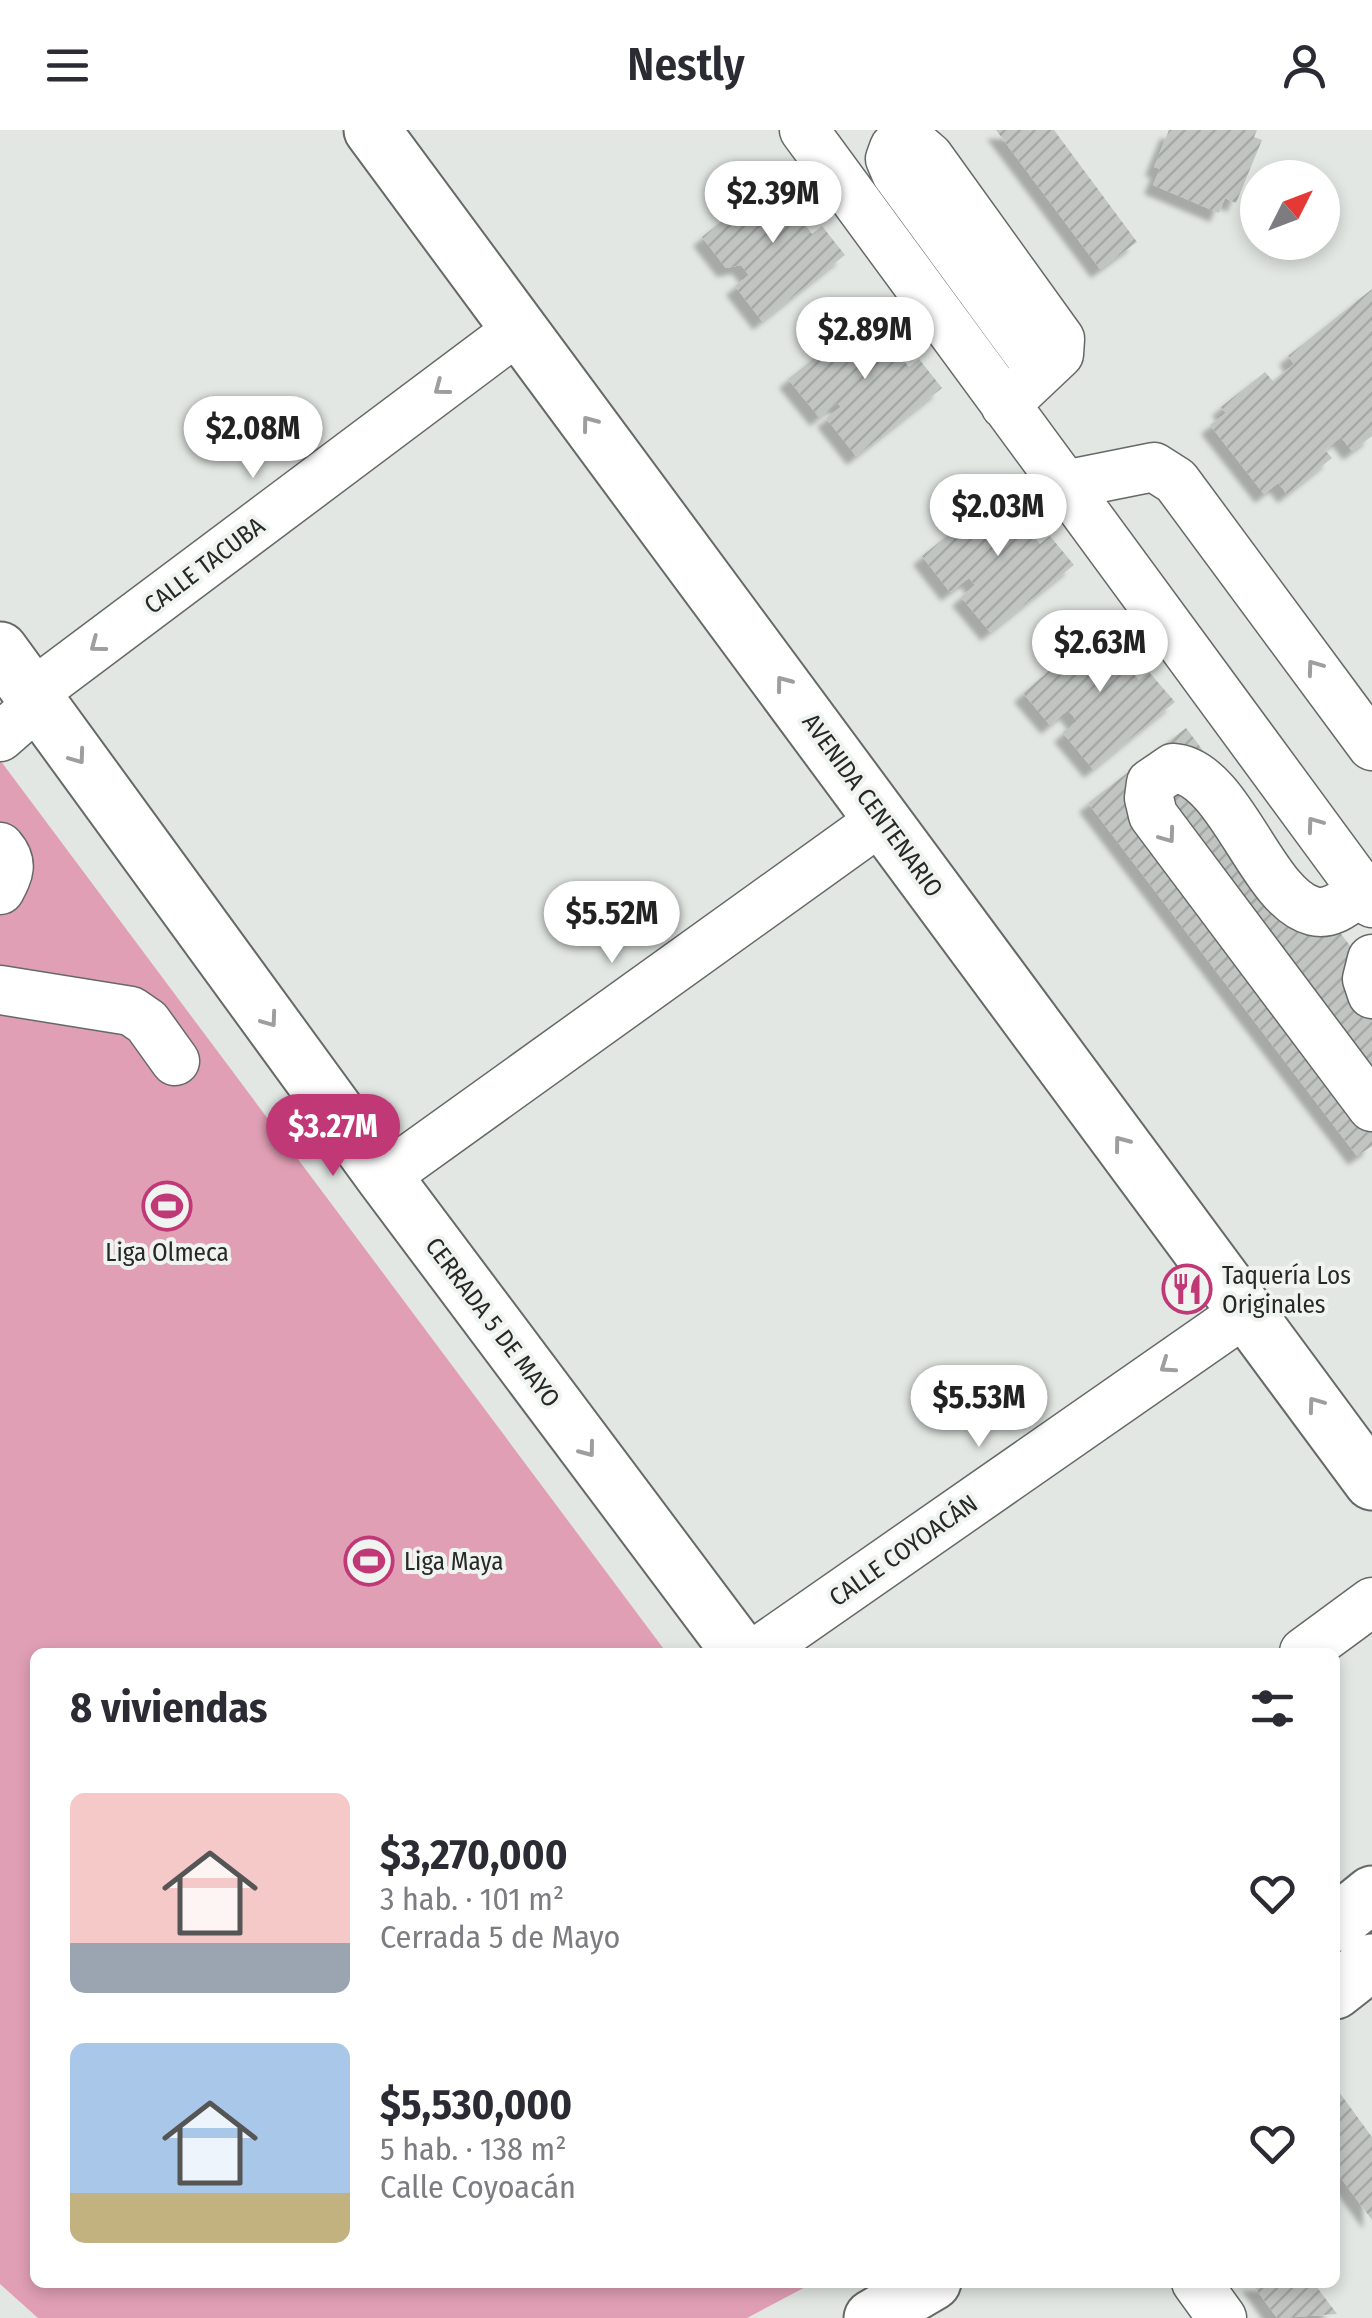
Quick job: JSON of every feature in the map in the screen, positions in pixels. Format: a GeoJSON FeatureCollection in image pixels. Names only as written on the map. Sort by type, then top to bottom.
{"type":"FeatureCollection","features":[{"type":"Feature","properties":{"kind":"main road","name":"AVENIDA CENTENARIO"},"geometry":{"type":"LineString","coordinates":[[372,130],[1372,1482]]}},
{"type":"Feature","properties":{"kind":"main road","name":"CERRADA 5 DE MAYO"},"geometry":{"type":"LineString","coordinates":[[15,691],[737,1648]]}},
{"type":"Feature","properties":{"kind":"main road"},"geometry":{"type":"LineString","coordinates":[[1340,1920],[1372,1894]]}},
{"type":"Feature","properties":{"kind":"main road"},"geometry":{"type":"LineString","coordinates":[[1340,1987],[1372,1962]]}},
{"type":"Feature","properties":{"kind":"main road"},"geometry":{"type":"LineString","coordinates":[[872,2318],[923,2288]]}},
{"type":"Feature","properties":{"kind":"street"},"geometry":{"type":"LineString","coordinates":[[804,130],[1367,896],[1338,908],[1313,911],[1298,903],[1277,880],[1197,776],[1173,768],[1152,783],[1153,815],[1372,1107]]}},
{"type":"Feature","properties":{"kind":"street","name":"CALLE TACUBA"},"geometry":{"type":"LineString","coordinates":[[15,691],[520,330]]}},
{"type":"Feature","properties":{"kind":"street"},"geometry":{"type":"LineString","coordinates":[[1006,405],[1041,371]]}},
{"type":"Feature","properties":{"kind":"street"},"geometry":{"type":"LineString","coordinates":[[1064,485],[1154,467],[1176,481],[1372,746]]}},
{"type":"Feature","properties":{"kind":"street"},"geometry":{"type":"LineString","coordinates":[[384,1177],[884,818]]}},
{"type":"Feature","properties":{"kind":"street"},"geometry":{"type":"LineString","coordinates":[[0,847],[9,858],[10,872],[0,890]]}},
{"type":"Feature","properties":{"kind":"street"},"geometry":{"type":"LineString","coordinates":[[1372,959],[1367,980],[1372,994]]}},
{"type":"Feature","properties":{"kind":"street"},"geometry":{"type":"LineString","coordinates":[[0,990],[131,1011],[148,1022],[176,1061]]}},
{"type":"Feature","properties":{"kind":"street","name":"CALLE COYOACÁN"},"geometry":{"type":"LineString","coordinates":[[762,1648],[1246,1310]]}},
{"type":"Feature","properties":{"kind":"street"},"geometry":{"type":"LineString","coordinates":[[1309,1648],[1372,1602]]}},
{"type":"Feature","properties":{"kind":"street"},"geometry":{"type":"LineString","coordinates":[[1200,2288],[1222,2318]]}},
{"type":"Feature","properties":{"kind":"shaded area","name":"Liga Olmeca"},"geometry":{"type":"Polygon","coordinates":[[[0,760],[663,1648],[30,1648],[30,2288],[804,2288],[747,2318],[38,2318],[0,2284],[0,760]]]}},
{"type":"Feature","properties":{"kind":"building"},"geometry":{"type":"Polygon","coordinates":[[[996,130],[1054,130],[1137,242],[1100,269],[996,130]]]}},
{"type":"Feature","properties":{"kind":"building"},"geometry":{"type":"Polygon","coordinates":[[[1169,130],[1257,130],[1254,137],[1262,140],[1254,160],[1240,160],[1240,193],[1236,203],[1225,198],[1219,213],[1153,185],[1160,169],[1154,167],[1169,130]]]}},
{"type":"Feature","properties":{"kind":"building"},"geometry":{"type":"Polygon","coordinates":[[[784,172],[811,207],[802,221],[812,234],[822,226],[845,255],[762,321],[735,286],[749,275],[741,265],[726,268],[702,237],[784,172]]]}},
{"type":"Feature","properties":{"kind":"building"},"geometry":{"type":"Polygon","coordinates":[[[1372,289],[1372,436],[1352,451],[1341,437],[1325,450],[1332,458],[1287,494],[1278,483],[1264,494],[1210,425],[1226,413],[1221,407],[1265,372],[1273,381],[1294,364],[1288,356],[1372,289]]]}},
{"type":"Feature","properties":{"kind":"building"},"geometry":{"type":"Polygon","coordinates":[[[880,306],[907,340],[899,355],[909,367],[919,359],[942,388],[856,456],[826,418],[841,407],[837,403],[819,417],[788,379],[880,306]]]}},
{"type":"Feature","properties":{"kind":"building"},"geometry":{"type":"Polygon","coordinates":[[[1012,484],[1039,518],[1030,532],[1040,544],[1050,536],[1074,565],[990,632],[961,597],[975,585],[969,578],[950,592],[922,556],[1012,484]]]}},
{"type":"Feature","properties":{"kind":"building"},"geometry":{"type":"Polygon","coordinates":[[[1110,620],[1138,654],[1129,668],[1139,680],[1149,672],[1175,702],[1093,769],[1063,733],[1077,721],[1068,710],[1050,725],[1023,693],[1110,620]]]}},
{"type":"Feature","properties":{"kind":"building"},"geometry":{"type":"Polygon","coordinates":[[[1186,728],[1372,975],[1372,1146],[1357,1156],[1088,803],[1186,728]]]}},
{"type":"Feature","properties":{"kind":"building"},"geometry":{"type":"Polygon","coordinates":[[[1340,2093],[1372,2137],[1372,2220],[1340,2177],[1340,2093]]]}},
{"type":"Feature","properties":{"kind":"building"},"geometry":{"type":"Polygon","coordinates":[[[1255,2288],[1318,2288],[1337,2314],[1277,2318],[1255,2288]]]}},
{"type":"Feature","properties":{"kind":"place","name":"Liga Olmeca"},"geometry":{"type":"Point","coordinates":[167,1206]}},
{"type":"Feature","properties":{"kind":"place","name":"Taquería Los Originales"},"geometry":{"type":"Point","coordinates":[1187,1289]}},
{"type":"Feature","properties":{"kind":"place","name":"Liga Maya"},"geometry":{"type":"Point","coordinates":[369,1561]}}]}
